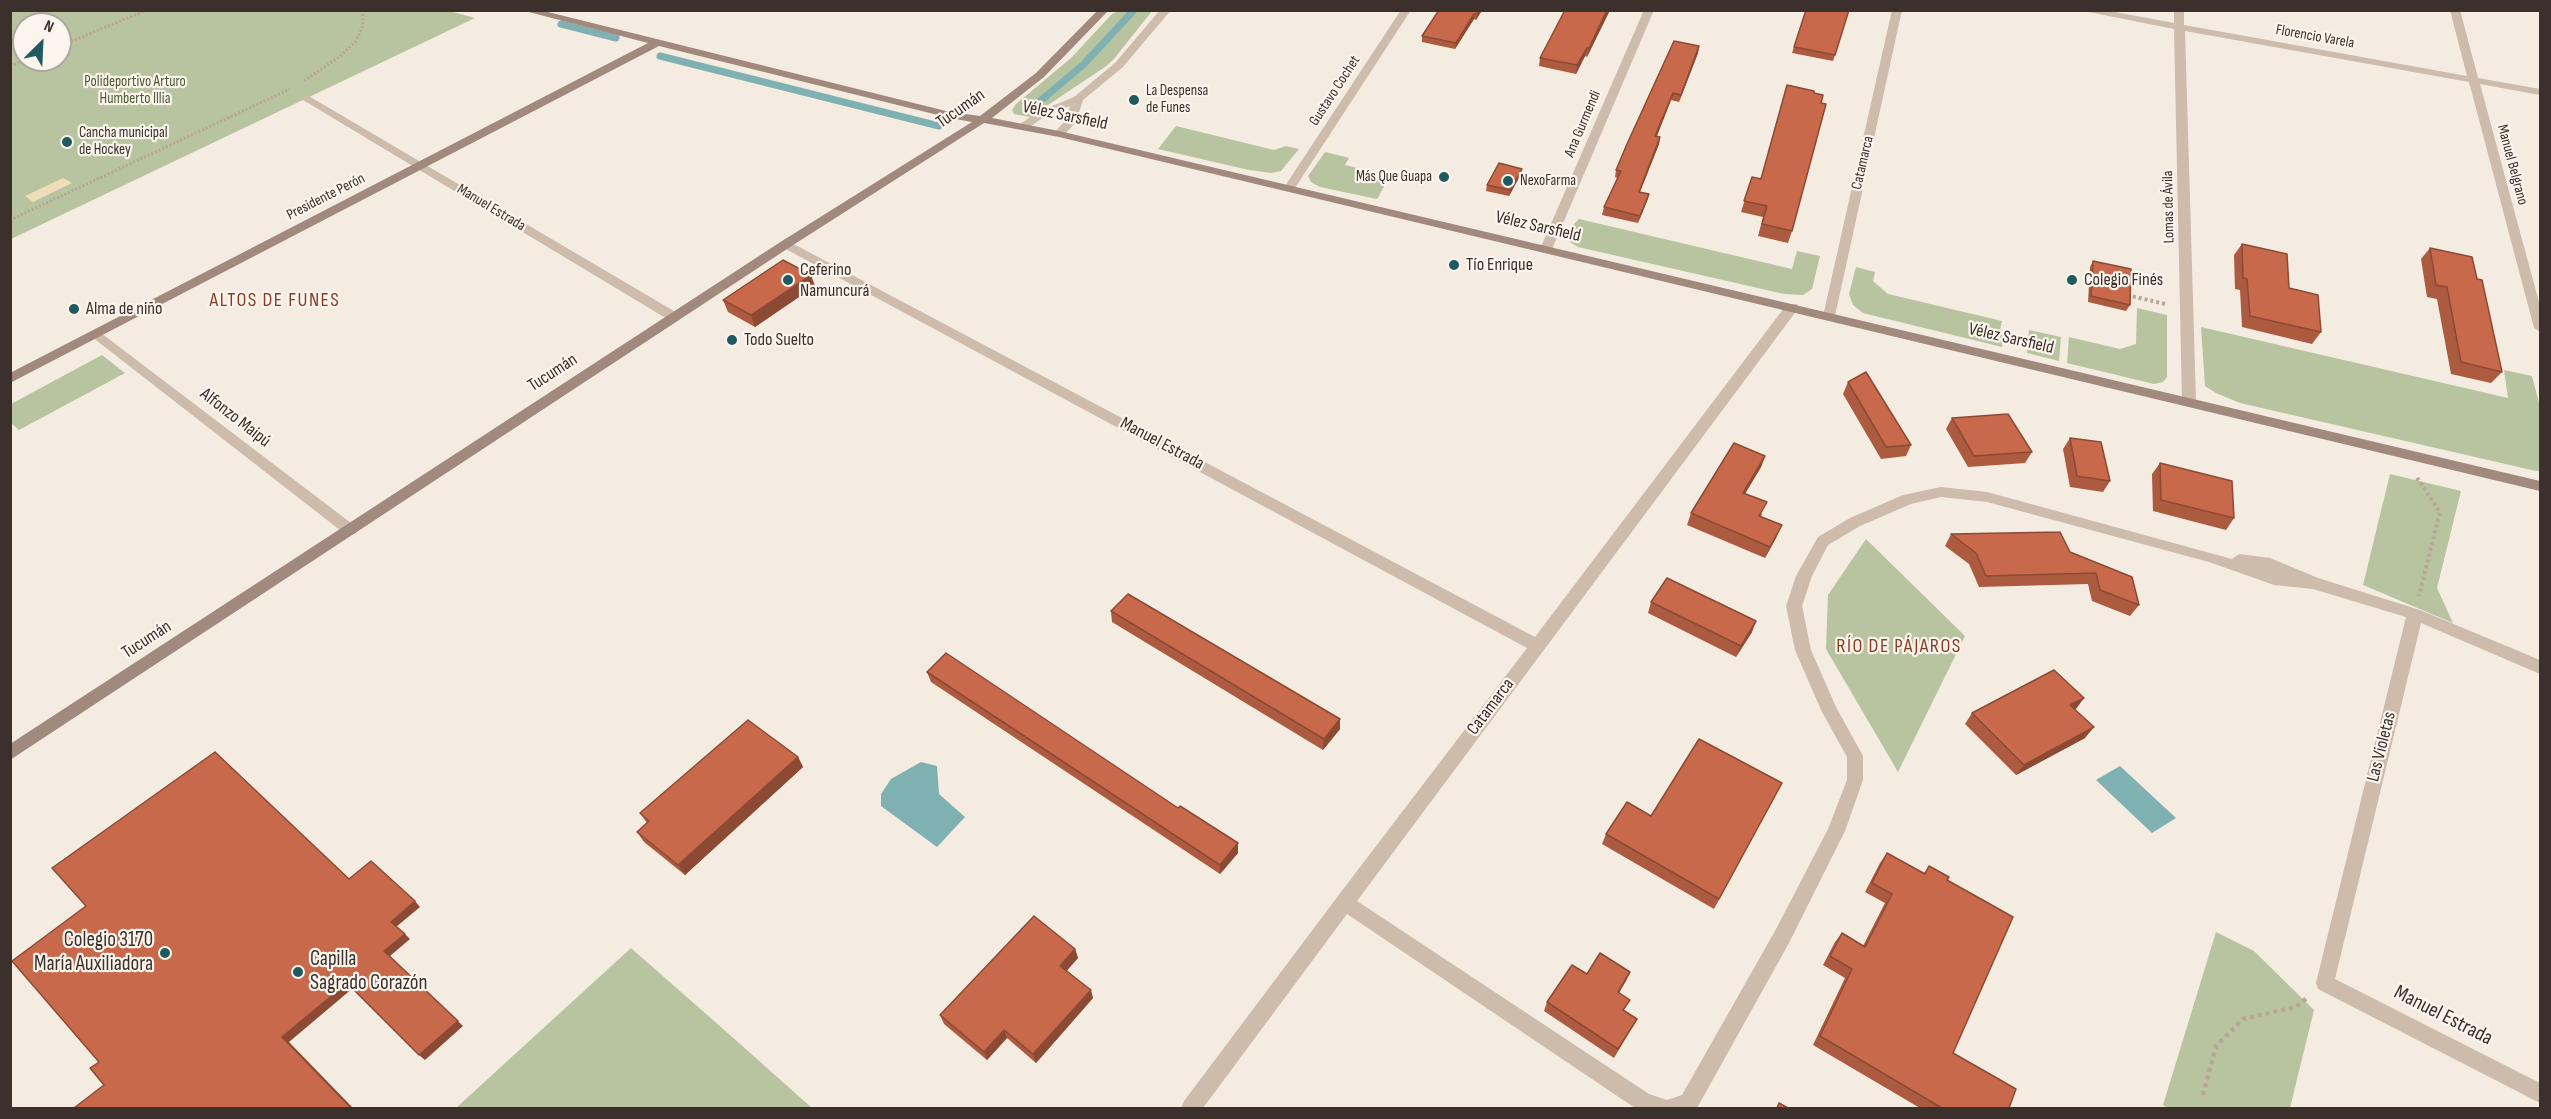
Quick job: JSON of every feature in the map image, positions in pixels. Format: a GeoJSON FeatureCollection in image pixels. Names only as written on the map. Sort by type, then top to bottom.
{"type":"FeatureCollection","features":[{"type":"Feature","properties":{"kind":"main road","name":"Vélez Sarsfield"},"geometry":{"type":"LineString","coordinates":[[526,10],[950,115],[1024,126],[1059,134],[2541,486]]}},
{"type":"Feature","properties":{"kind":"main road","name":"Tucumán"},"geometry":{"type":"LineString","coordinates":[[10,753],[786,244],[982,120],[1040,75],[1104,10]]}},
{"type":"Feature","properties":{"kind":"main road","name":"Presidente Perón"},"geometry":{"type":"LineString","coordinates":[[10,379],[657,43]]}},
{"type":"Feature","properties":{"kind":"street"},"geometry":{"type":"LineString","coordinates":[[1024,126],[1040,115],[1078,99],[1119,65],[1166,10]]}},
{"type":"Feature","properties":{"kind":"street","name":"Gustavo Cochet"},"geometry":{"type":"LineString","coordinates":[[1289,189],[1406,10]]}},
{"type":"Feature","properties":{"kind":"street","name":"Ana Gurmendi"},"geometry":{"type":"LineString","coordinates":[[1546,249],[1649,10]]}},
{"type":"Feature","properties":{"kind":"street","name":"Catamarca"},"geometry":{"type":"LineString","coordinates":[[1829,316],[1897,10]]}},
{"type":"Feature","properties":{"kind":"street","name":"Florencio Varela"},"geometry":{"type":"LineString","coordinates":[[2084,10],[2541,92]]}},
{"type":"Feature","properties":{"kind":"street","name":"Lomas de Ávila"},"geometry":{"type":"LineString","coordinates":[[2179,10],[2189,402]]}},
{"type":"Feature","properties":{"kind":"street","name":"Manuel Belgrano"},"geometry":{"type":"LineString","coordinates":[[2455,10],[2541,328]]}},
{"type":"Feature","properties":{"kind":"street","name":"Manuel Estrada"},"geometry":{"type":"LineString","coordinates":[[307,98],[674,317]]}},
{"type":"Feature","properties":{"kind":"street"},"geometry":{"type":"LineString","coordinates":[[1059,134],[1070,122],[1078,99]]}},
{"type":"Feature","properties":{"kind":"street","name":"Manuel Estrada"},"geometry":{"type":"LineString","coordinates":[[786,244],[1537,646]]}},
{"type":"Feature","properties":{"kind":"street","name":"Catamarca"},"geometry":{"type":"LineString","coordinates":[[1191,1108],[1792,307]]}},
{"type":"Feature","properties":{"kind":"street","name":"Alfonzo Maipú"},"geometry":{"type":"LineString","coordinates":[[97,334],[350,530]]}},
{"type":"Feature","properties":{"kind":"street"},"geometry":{"type":"LineString","coordinates":[[1673,1108],[1689,1102],[1782,937],[1836,831],[1855,780],[1855,756],[1829,710],[1803,650],[1794,606],[1804,576],[1823,541],[1854,522],[1908,499],[1941,492],[1987,497],[2211,557],[2274,579],[2313,583],[2415,614],[2541,667]]}},
{"type":"Feature","properties":{"kind":"street","name":"Las Violetas"},"geometry":{"type":"LineString","coordinates":[[2325,983],[2415,614]]}},
{"type":"Feature","properties":{"kind":"street"},"geometry":{"type":"LineString","coordinates":[[1344,902],[1644,1103],[1662,1108]]}},
{"type":"Feature","properties":{"kind":"street","name":"Manuel Estrada"},"geometry":{"type":"LineString","coordinates":[[2325,983],[2541,1093]]}},
{"type":"Feature","properties":{"kind":"path"},"geometry":{"type":"LineString","coordinates":[[72,41],[147,10]]}},
{"type":"Feature","properties":{"kind":"path"},"geometry":{"type":"LineString","coordinates":[[300,84],[318,74],[356,41],[363,26],[363,10]]}},
{"type":"Feature","properties":{"kind":"path"},"geometry":{"type":"LineString","coordinates":[[10,220],[291,88]]}},
{"type":"Feature","properties":{"kind":"path"},"geometry":{"type":"LineString","coordinates":[[2127,295],[2187,309]]}},
{"type":"Feature","properties":{"kind":"path"},"geometry":{"type":"LineString","coordinates":[[2400,453],[2440,512],[2415,614]]}},
{"type":"Feature","properties":{"kind":"path"},"geometry":{"type":"LineString","coordinates":[[2203,1095],[2216,1046],[2243,1019],[2296,1007],[2325,983]]}},
{"type":"Feature","properties":{"kind":"green space","name":"Polideportivo Arturo Humberto Illia"},"geometry":{"type":"Polygon","coordinates":[[[446,10],[475,18],[11,239],[10,11],[446,10]]]}},
{"type":"Feature","properties":{"kind":"green space"},"geometry":{"type":"Polygon","coordinates":[[[1119,11],[1152,11],[1105,67],[1030,117],[1014,114],[1012,110],[1016,104],[1071,58],[1112,14],[1119,11]]]}},
{"type":"Feature","properties":{"kind":"green space"},"geometry":{"type":"Polygon","coordinates":[[[1176,126],[1274,150],[1286,146],[1299,149],[1281,171],[1271,173],[1249,170],[1158,149],[1176,126]]]}},
{"type":"Feature","properties":{"kind":"green space"},"geometry":{"type":"Polygon","coordinates":[[[1325,152],[1349,158],[1345,165],[1390,176],[1377,199],[1320,187],[1311,182],[1308,176],[1325,152]]]}},
{"type":"Feature","properties":{"kind":"green space"},"geometry":{"type":"Polygon","coordinates":[[[1579,219],[1792,269],[1797,251],[1820,256],[1812,289],[1803,295],[1784,294],[1578,247],[1567,240],[1565,233],[1579,219]]]}},
{"type":"Feature","properties":{"kind":"green space"},"geometry":{"type":"Polygon","coordinates":[[[1856,267],[1875,272],[1873,281],[1888,294],[2002,321],[2000,330],[2004,331],[2002,347],[1863,313],[1853,305],[1849,294],[1856,267]]]}},
{"type":"Feature","properties":{"kind":"green space"},"geometry":{"type":"Polygon","coordinates":[[[2137,308],[2167,315],[2167,377],[2163,382],[2154,384],[2067,363],[2069,337],[2120,349],[2136,344],[2137,308]]]}},
{"type":"Feature","properties":{"kind":"green space"},"geometry":{"type":"Polygon","coordinates":[[[2201,327],[2508,398],[2504,370],[2532,376],[2540,407],[2540,471],[2240,403],[2216,393],[2205,386],[2201,327]]]}},
{"type":"Feature","properties":{"kind":"green space"},"geometry":{"type":"Polygon","coordinates":[[[2029,330],[2061,337],[2059,361],[2027,353],[2029,330]]]}},
{"type":"Feature","properties":{"kind":"green space"},"geometry":{"type":"Polygon","coordinates":[[[102,355],[125,373],[19,430],[11,423],[11,404],[102,355]]]}},
{"type":"Feature","properties":{"kind":"green space"},"geometry":{"type":"Polygon","coordinates":[[[2390,474],[2461,491],[2437,588],[2453,623],[2363,585],[2390,474]]]}},
{"type":"Feature","properties":{"kind":"green space"},"geometry":{"type":"Polygon","coordinates":[[[1866,539],[1965,636],[1898,772],[1826,649],[1828,595],[1866,539]]]}},
{"type":"Feature","properties":{"kind":"green space"},"geometry":{"type":"Polygon","coordinates":[[[2216,932],[2254,951],[2314,1010],[2290,1108],[2168,1108],[2163,1105],[2216,932]]]}},
{"type":"Feature","properties":{"kind":"green space"},"geometry":{"type":"Polygon","coordinates":[[[631,948],[730,1035],[812,1108],[456,1108],[631,948]]]}},
{"type":"Feature","properties":{"kind":"sand"},"geometry":{"type":"Polygon","coordinates":[[[63,178],[72,183],[33,202],[25,196],[63,178]]]}},
{"type":"Feature","properties":{"kind":"water"},"geometry":{"type":"Polygon","coordinates":[[[921,762],[937,766],[939,794],[965,817],[937,847],[881,806],[881,794],[891,779],[921,762]]]}},
{"type":"Feature","properties":{"kind":"water"},"geometry":{"type":"Polygon","coordinates":[[[2120,766],[2176,818],[2152,833],[2096,780],[2120,766]]]}},
{"type":"Feature","properties":{"kind":"building"},"geometry":{"type":"Polygon","coordinates":[[[1439,10],[1479,10],[1477,14],[1474,14],[1456,43],[1422,36],[1439,10]]]}},
{"type":"Feature","properties":{"kind":"building"},"geometry":{"type":"Polygon","coordinates":[[[1565,10],[1607,10],[1589,48],[1577,65],[1540,58],[1565,10]]]}},
{"type":"Feature","properties":{"kind":"building"},"geometry":{"type":"Polygon","coordinates":[[[1806,10],[1849,10],[1835,55],[1794,47],[1806,10]]]}},
{"type":"Feature","properties":{"kind":"building"},"geometry":{"type":"Polygon","coordinates":[[[1674,41],[1699,46],[1681,95],[1673,93],[1655,136],[1660,137],[1639,192],[1649,194],[1640,216],[1604,207],[1621,171],[1616,170],[1674,41]]]}},
{"type":"Feature","properties":{"kind":"building"},"geometry":{"type":"Polygon","coordinates":[[[1787,85],[1823,95],[1821,103],[1826,104],[1792,231],[1762,224],[1767,206],[1744,201],[1752,177],[1761,179],[1787,85]]]}},
{"type":"Feature","properties":{"kind":"building"},"geometry":{"type":"Polygon","coordinates":[[[1499,163],[1522,169],[1510,190],[1487,185],[1499,163]]]}},
{"type":"Feature","properties":{"kind":"building"},"geometry":{"type":"Polygon","coordinates":[[[2242,244],[2287,254],[2289,288],[2318,295],[2321,332],[2250,316],[2247,279],[2243,278],[2242,244]]]}},
{"type":"Feature","properties":{"kind":"building"},"geometry":{"type":"Polygon","coordinates":[[[2430,248],[2472,257],[2477,279],[2482,280],[2502,372],[2461,362],[2447,287],[2436,285],[2430,248]]]}},
{"type":"Feature","properties":{"kind":"building"},"geometry":{"type":"Polygon","coordinates":[[[783,260],[811,275],[751,315],[723,300],[783,260]]]}},
{"type":"Feature","properties":{"kind":"building"},"geometry":{"type":"Polygon","coordinates":[[[2093,261],[2131,269],[2130,305],[2091,296],[2093,261]]]}},
{"type":"Feature","properties":{"kind":"building"},"geometry":{"type":"Polygon","coordinates":[[[1866,372],[1911,445],[1886,447],[1848,382],[1866,372]]]}},
{"type":"Feature","properties":{"kind":"building"},"geometry":{"type":"Polygon","coordinates":[[[2008,414],[2032,452],[1974,456],[1952,418],[2008,414]]]}},
{"type":"Feature","properties":{"kind":"building"},"geometry":{"type":"Polygon","coordinates":[[[2070,438],[2101,442],[2110,481],[2077,476],[2070,438]]]}},
{"type":"Feature","properties":{"kind":"building"},"geometry":{"type":"Polygon","coordinates":[[[1734,443],[1765,456],[1743,493],[1767,502],[1759,516],[1782,525],[1770,547],[1691,513],[1734,443]]]}},
{"type":"Feature","properties":{"kind":"building"},"geometry":{"type":"Polygon","coordinates":[[[2160,463],[2232,481],[2234,518],[2161,500],[2160,463]]]}},
{"type":"Feature","properties":{"kind":"building"},"geometry":{"type":"Polygon","coordinates":[[[2060,532],[2070,552],[2132,577],[2139,605],[2100,590],[2096,573],[1986,576],[1976,553],[1951,534],[2060,532]]]}},
{"type":"Feature","properties":{"kind":"building"},"geometry":{"type":"Polygon","coordinates":[[[1667,578],[1756,621],[1741,646],[1651,602],[1667,578]]]}},
{"type":"Feature","properties":{"kind":"building"},"geometry":{"type":"Polygon","coordinates":[[[1128,594],[1340,719],[1324,739],[1111,611],[1128,594]]]}},
{"type":"Feature","properties":{"kind":"building"},"geometry":{"type":"Polygon","coordinates":[[[946,653],[1178,808],[1180,806],[1238,843],[1220,865],[927,672],[946,653]]]}},
{"type":"Feature","properties":{"kind":"building"},"geometry":{"type":"Polygon","coordinates":[[[2054,670],[2084,698],[2070,705],[2094,727],[2024,765],[1972,713],[2054,670]]]}},
{"type":"Feature","properties":{"kind":"building"},"geometry":{"type":"Polygon","coordinates":[[[748,720],[798,757],[678,865],[637,832],[649,821],[640,813],[748,720]]]}},
{"type":"Feature","properties":{"kind":"building"},"geometry":{"type":"Polygon","coordinates":[[[1699,739],[1782,783],[1719,899],[1606,834],[1627,802],[1651,816],[1699,739]]]}},
{"type":"Feature","properties":{"kind":"building"},"geometry":{"type":"Polygon","coordinates":[[[215,752],[349,879],[371,861],[415,901],[391,922],[405,934],[384,951],[458,1021],[419,1055],[347,983],[282,1037],[351,1108],[74,1108],[104,1085],[90,1068],[99,1062],[12,961],[86,906],[52,868],[215,752]]]}},
{"type":"Feature","properties":{"kind":"building"},"geometry":{"type":"Polygon","coordinates":[[[1887,853],[1925,874],[1929,866],[1949,877],[1947,880],[2013,917],[1953,1053],[2016,1089],[2009,1108],[1942,1108],[1820,1036],[1852,969],[1830,956],[1842,933],[1865,947],[1892,894],[1872,883],[1887,853]]]}},
{"type":"Feature","properties":{"kind":"building"},"geometry":{"type":"Polygon","coordinates":[[[1034,916],[1075,949],[1060,966],[1091,990],[1033,1054],[1004,1030],[984,1052],[940,1015],[1034,916]]]}},
{"type":"Feature","properties":{"kind":"building"},"geometry":{"type":"Polygon","coordinates":[[[1600,953],[1630,972],[1618,992],[1630,1000],[1623,1010],[1637,1019],[1618,1049],[1547,1002],[1572,965],[1587,974],[1600,953]]]}},
{"type":"Feature","properties":{"kind":"building"},"geometry":{"type":"Polygon","coordinates":[[[1779,1103],[1788,1108],[1777,1108],[1779,1103]]]}},
{"type":"Feature","properties":{"kind":"waterway"},"geometry":{"type":"LineString","coordinates":[[1039,102],[1084,64],[1134,10]]}},
{"type":"Feature","properties":{"kind":"waterway"},"geometry":{"type":"LineString","coordinates":[[561,24],[616,38]]}},
{"type":"Feature","properties":{"kind":"waterway"},"geometry":{"type":"LineString","coordinates":[[660,56],[939,126]]}},
{"type":"Feature","properties":{"kind":"place","name":"La Despensa de Funes"},"geometry":{"type":"Point","coordinates":[1134,100]}},
{"type":"Feature","properties":{"kind":"place","name":"Cancha municipal de Hockey"},"geometry":{"type":"Point","coordinates":[67,142]}},
{"type":"Feature","properties":{"kind":"place","name":"Más Que Guapa"},"geometry":{"type":"Point","coordinates":[1444,177]}},
{"type":"Feature","properties":{"kind":"place","name":"NexoFarma"},"geometry":{"type":"Point","coordinates":[1508,181]}},
{"type":"Feature","properties":{"kind":"place","name":"Tío Enrique"},"geometry":{"type":"Point","coordinates":[1454,265]}},
{"type":"Feature","properties":{"kind":"place","name":"Ceferino Namuncurá"},"geometry":{"type":"Point","coordinates":[788,280]}},
{"type":"Feature","properties":{"kind":"place","name":"Colegio Finés"},"geometry":{"type":"Point","coordinates":[2072,280]}},
{"type":"Feature","properties":{"kind":"place","name":"Alma de niño"},"geometry":{"type":"Point","coordinates":[74,309]}},
{"type":"Feature","properties":{"kind":"place","name":"Todo Suelto"},"geometry":{"type":"Point","coordinates":[732,340]}},
{"type":"Feature","properties":{"kind":"place","name":"Colegio 3170 María Auxiliadora"},"geometry":{"type":"Point","coordinates":[165,953]}},
{"type":"Feature","properties":{"kind":"place","name":"Capilla Sagrado Corazón"},"geometry":{"type":"Point","coordinates":[298,972]}},
{"type":"Feature","properties":{"kind":"district","name":"ALTOS DE FUNES"},"geometry":{"type":"Point","coordinates":[275,301]}},
{"type":"Feature","properties":{"kind":"district","name":"RÍO DE PÁJAROS"},"geometry":{"type":"Point","coordinates":[1899,647]}}]}
